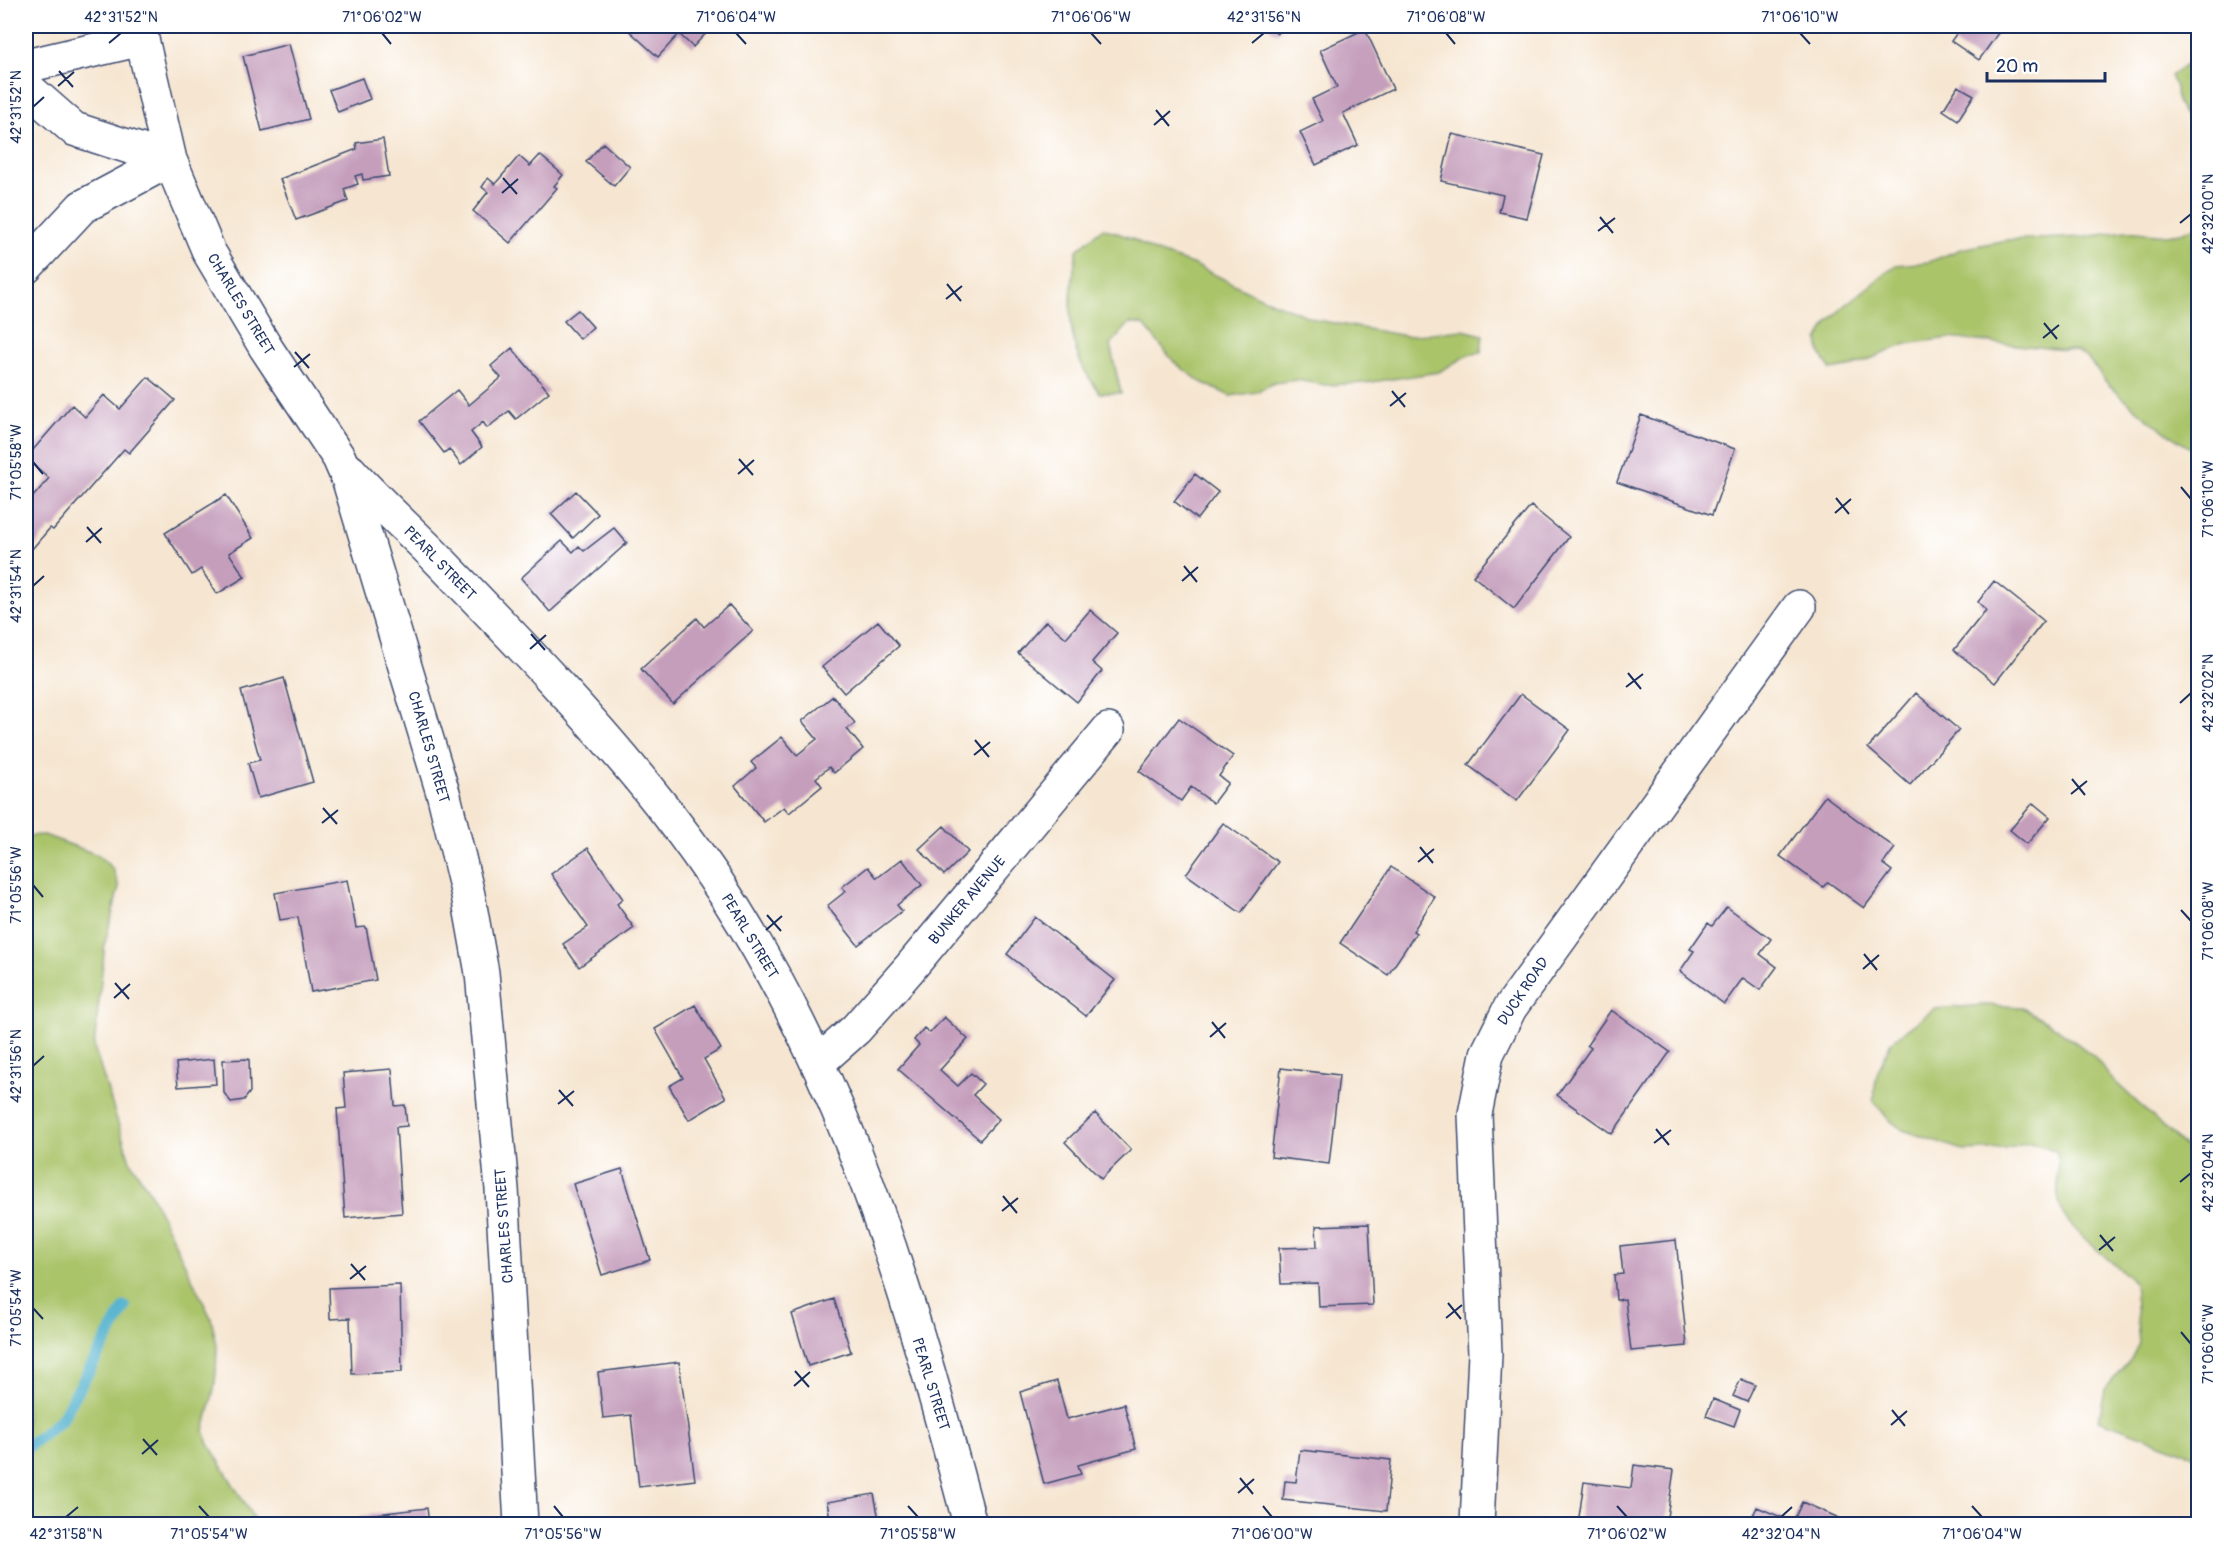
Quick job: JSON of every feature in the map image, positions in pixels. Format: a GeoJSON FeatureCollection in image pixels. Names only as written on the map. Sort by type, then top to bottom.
{"type":"FeatureCollection","features":[{"type":"Feature","properties":{"kind":"street"},"geometry":{"type":"LineString","coordinates":[[26,66],[141,32]]}},
{"type":"Feature","properties":{"kind":"street","name":"CHARLES STREET"},"geometry":{"type":"LineString","coordinates":[[141,32],[170,160],[209,252],[232,293],[339,458],[358,504],[444,796],[466,885],[482,973],[502,1189],[521,1524]]}},
{"type":"Feature","properties":{"kind":"street"},"geometry":{"type":"LineString","coordinates":[[26,87],[74,129],[170,160]]}},
{"type":"Feature","properties":{"kind":"street"},"geometry":{"type":"LineString","coordinates":[[26,267],[82,207],[170,160]]}},
{"type":"Feature","properties":{"kind":"street","name":"PEARL STREET"},"geometry":{"type":"LineString","coordinates":[[339,458],[572,701],[664,809],[716,879],[751,936],[819,1062],[861,1165],[901,1281],[970,1524]]}},
{"type":"Feature","properties":{"kind":"street","name":"DUCK ROAD"},"geometry":{"type":"LineString","coordinates":[[1476,1524],[1485,1354],[1475,1114],[1486,1054],[1510,1008],[1799,607]]}},
{"type":"Feature","properties":{"kind":"street","name":"BUNKER AVENUE"},"geometry":{"type":"LineString","coordinates":[[819,1062],[856,1029],[901,978],[1108,730]]}},
{"type":"Feature","properties":{"kind":"green space"},"geometry":{"type":"Polygon","coordinates":[[[2188,64],[2198,64],[2198,136],[2177,102],[2176,87],[2170,76],[2188,64]]]}},
{"type":"Feature","properties":{"kind":"green space"},"geometry":{"type":"Polygon","coordinates":[[[2198,226],[2198,452],[2142,414],[2106,382],[2087,358],[2075,351],[1948,338],[1906,344],[1853,366],[1831,370],[1820,353],[1818,340],[1828,323],[1841,309],[1896,265],[1929,262],[1961,249],[2006,240],[2085,237],[2126,231],[2167,235],[2181,233],[2198,226]]]}},
{"type":"Feature","properties":{"kind":"green space"},"geometry":{"type":"Polygon","coordinates":[[[1103,228],[1131,238],[1154,251],[1195,265],[1262,298],[1317,320],[1406,336],[1463,330],[1483,335],[1481,352],[1468,355],[1439,372],[1365,383],[1325,385],[1296,380],[1274,383],[1256,392],[1230,396],[1201,382],[1174,362],[1144,325],[1130,323],[1110,345],[1121,393],[1100,393],[1084,369],[1075,348],[1071,306],[1077,250],[1103,228]]]}},
{"type":"Feature","properties":{"kind":"green space"},"geometry":{"type":"Polygon","coordinates":[[[44,835],[98,855],[113,869],[119,887],[105,943],[94,1047],[130,1161],[151,1194],[211,1318],[217,1346],[216,1373],[204,1431],[210,1446],[257,1524],[26,1524],[26,836],[44,835]]]}},
{"type":"Feature","properties":{"kind":"green space"},"geometry":{"type":"Polygon","coordinates":[[[1985,1005],[2021,1007],[2048,1022],[2094,1056],[2110,1077],[2198,1159],[2198,1457],[2099,1420],[2105,1389],[2131,1359],[2139,1343],[2134,1282],[2066,1219],[2060,1205],[2057,1152],[2029,1143],[2004,1149],[1965,1151],[1903,1130],[1888,1119],[1873,1100],[1877,1074],[1891,1042],[1934,1009],[1985,1005]]]}},
{"type":"Feature","properties":{"kind":"building"},"geometry":{"type":"Polygon","coordinates":[[[624,26],[712,27],[693,47],[679,34],[658,57],[624,26]]]}},
{"type":"Feature","properties":{"kind":"building"},"geometry":{"type":"Polygon","coordinates":[[[1267,26],[1283,26],[1277,34],[1267,26]]]}},
{"type":"Feature","properties":{"kind":"building"},"geometry":{"type":"Polygon","coordinates":[[[1962,26],[2003,26],[1979,60],[1951,41],[1962,26]]]}},
{"type":"Feature","properties":{"kind":"building"},"geometry":{"type":"Polygon","coordinates":[[[1365,29],[1393,89],[1343,113],[1358,145],[1316,165],[1300,132],[1323,121],[1312,99],[1337,87],[1320,50],[1365,29]]]}},
{"type":"Feature","properties":{"kind":"building"},"geometry":{"type":"Polygon","coordinates":[[[289,44],[309,119],[262,131],[243,56],[289,44]]]}},
{"type":"Feature","properties":{"kind":"building"},"geometry":{"type":"Polygon","coordinates":[[[362,78],[370,99],[338,112],[329,90],[362,78]]]}},
{"type":"Feature","properties":{"kind":"building"},"geometry":{"type":"Polygon","coordinates":[[[1958,86],[1974,95],[1958,120],[1943,110],[1958,86]]]}},
{"type":"Feature","properties":{"kind":"building"},"geometry":{"type":"Polygon","coordinates":[[[1452,134],[1544,155],[1527,218],[1499,212],[1503,195],[1441,181],[1452,134]]]}},
{"type":"Feature","properties":{"kind":"building"},"geometry":{"type":"Polygon","coordinates":[[[383,139],[389,176],[363,180],[362,174],[355,176],[358,184],[344,189],[348,201],[296,220],[280,179],[357,149],[356,143],[383,139]]]}},
{"type":"Feature","properties":{"kind":"building"},"geometry":{"type":"Polygon","coordinates":[[[603,143],[630,167],[614,186],[586,162],[603,143]]]}},
{"type":"Feature","properties":{"kind":"building"},"geometry":{"type":"Polygon","coordinates":[[[540,155],[563,175],[554,186],[557,188],[510,243],[473,211],[488,192],[482,187],[488,178],[495,184],[519,156],[530,166],[540,155]]]}},
{"type":"Feature","properties":{"kind":"building"},"geometry":{"type":"Polygon","coordinates":[[[578,310],[593,327],[580,339],[564,321],[578,310]]]}},
{"type":"Feature","properties":{"kind":"building"},"geometry":{"type":"Polygon","coordinates":[[[512,348],[549,392],[516,419],[509,411],[487,428],[483,422],[471,432],[482,447],[461,465],[449,449],[444,453],[419,421],[457,390],[469,405],[501,378],[491,366],[512,348]]]}},
{"type":"Feature","properties":{"kind":"building"},"geometry":{"type":"Polygon","coordinates":[[[148,377],[175,400],[129,453],[124,449],[53,530],[50,528],[32,549],[26,544],[26,505],[49,478],[26,458],[72,405],[85,417],[104,395],[120,409],[148,377]]]}},
{"type":"Feature","properties":{"kind":"building"},"geometry":{"type":"Polygon","coordinates":[[[1641,415],[1735,449],[1712,515],[1617,482],[1641,415]]]}},
{"type":"Feature","properties":{"kind":"building"},"geometry":{"type":"Polygon","coordinates":[[[1195,474],[1218,492],[1197,519],[1174,501],[1195,474]]]}},
{"type":"Feature","properties":{"kind":"building"},"geometry":{"type":"Polygon","coordinates":[[[576,491],[598,514],[573,538],[551,514],[576,491]]]}},
{"type":"Feature","properties":{"kind":"building"},"geometry":{"type":"Polygon","coordinates":[[[226,495],[253,538],[229,553],[245,577],[217,594],[201,569],[192,575],[165,533],[226,495]]]}},
{"type":"Feature","properties":{"kind":"building"},"geometry":{"type":"Polygon","coordinates":[[[1531,506],[1569,537],[1514,609],[1473,576],[1531,506]]]}},
{"type":"Feature","properties":{"kind":"building"},"geometry":{"type":"Polygon","coordinates":[[[614,528],[627,543],[550,612],[521,578],[562,541],[573,552],[579,546],[584,551],[614,528]]]}},
{"type":"Feature","properties":{"kind":"building"},"geometry":{"type":"Polygon","coordinates":[[[1994,581],[2044,621],[1995,683],[1954,650],[1986,610],[1978,602],[1994,581]]]}},
{"type":"Feature","properties":{"kind":"building"},"geometry":{"type":"Polygon","coordinates":[[[729,605],[753,631],[673,704],[641,669],[697,618],[704,627],[729,605]]]}},
{"type":"Feature","properties":{"kind":"building"},"geometry":{"type":"Polygon","coordinates":[[[1090,610],[1117,633],[1092,662],[1102,671],[1077,702],[1018,653],[1046,621],[1066,638],[1090,610]]]}},
{"type":"Feature","properties":{"kind":"building"},"geometry":{"type":"Polygon","coordinates":[[[878,621],[899,646],[844,693],[822,667],[878,621]]]}},
{"type":"Feature","properties":{"kind":"building"},"geometry":{"type":"Polygon","coordinates":[[[284,678],[313,782],[258,798],[248,763],[260,760],[241,691],[284,678]]]}},
{"type":"Feature","properties":{"kind":"building"},"geometry":{"type":"Polygon","coordinates":[[[1916,693],[1959,730],[1910,785],[1868,748],[1916,693]]]}},
{"type":"Feature","properties":{"kind":"building"},"geometry":{"type":"Polygon","coordinates":[[[1521,694],[1570,730],[1517,801],[1468,765],[1521,694]]]}},
{"type":"Feature","properties":{"kind":"building"},"geometry":{"type":"Polygon","coordinates":[[[833,696],[855,723],[847,729],[863,749],[834,773],[829,767],[816,778],[822,786],[789,813],[784,807],[764,822],[735,786],[756,768],[751,762],[782,737],[797,755],[817,739],[802,721],[833,696]]]}},
{"type":"Feature","properties":{"kind":"building"},"geometry":{"type":"Polygon","coordinates":[[[1179,718],[1233,756],[1219,776],[1228,783],[1213,803],[1191,787],[1181,801],[1139,771],[1179,718]]]}},
{"type":"Feature","properties":{"kind":"building"},"geometry":{"type":"Polygon","coordinates":[[[1825,796],[1895,848],[1883,864],[1892,871],[1864,908],[1828,882],[1823,887],[1780,856],[1825,796]]]}},
{"type":"Feature","properties":{"kind":"building"},"geometry":{"type":"Polygon","coordinates":[[[2033,803],[2050,817],[2027,844],[2010,830],[2033,803]]]}},
{"type":"Feature","properties":{"kind":"building"},"geometry":{"type":"Polygon","coordinates":[[[1223,823],[1278,862],[1241,913],[1186,874],[1223,823]]]}},
{"type":"Feature","properties":{"kind":"building"},"geometry":{"type":"Polygon","coordinates":[[[944,826],[968,852],[944,875],[919,849],[944,826]]]}},
{"type":"Feature","properties":{"kind":"building"},"geometry":{"type":"Polygon","coordinates":[[[588,848],[623,899],[617,904],[634,928],[579,967],[563,944],[588,927],[551,874],[588,848]]]}},
{"type":"Feature","properties":{"kind":"building"},"geometry":{"type":"Polygon","coordinates":[[[902,859],[922,885],[897,905],[902,911],[858,945],[827,906],[846,891],[842,887],[868,867],[877,878],[902,859]]]}},
{"type":"Feature","properties":{"kind":"building"},"geometry":{"type":"Polygon","coordinates":[[[1391,867],[1435,897],[1413,931],[1416,933],[1388,975],[1340,943],[1391,867]]]}},
{"type":"Feature","properties":{"kind":"building"},"geometry":{"type":"Polygon","coordinates":[[[347,880],[356,928],[366,927],[376,980],[311,992],[298,917],[280,920],[275,893],[347,880]]]}},
{"type":"Feature","properties":{"kind":"building"},"geometry":{"type":"Polygon","coordinates":[[[1727,907],[1771,939],[1760,954],[1777,967],[1760,990],[1743,978],[1724,1004],[1680,971],[1694,951],[1690,949],[1708,923],[1712,926],[1727,907]]]}},
{"type":"Feature","properties":{"kind":"building"},"geometry":{"type":"Polygon","coordinates":[[[1035,917],[1115,980],[1086,1016],[1007,954],[1035,917]]]}},
{"type":"Feature","properties":{"kind":"building"},"geometry":{"type":"Polygon","coordinates":[[[695,1005],[721,1049],[704,1059],[726,1098],[689,1120],[669,1086],[683,1078],[655,1029],[695,1005]]]}},
{"type":"Feature","properties":{"kind":"building"},"geometry":{"type":"Polygon","coordinates":[[[1611,1010],[1670,1052],[1612,1134],[1557,1095],[1591,1048],[1587,1045],[1611,1010]]]}},
{"type":"Feature","properties":{"kind":"building"},"geometry":{"type":"Polygon","coordinates":[[[944,1017],[968,1039],[940,1070],[958,1086],[971,1073],[983,1084],[973,1095],[999,1119],[980,1140],[898,1069],[919,1045],[914,1040],[924,1028],[930,1033],[944,1017]]]}},
{"type":"Feature","properties":{"kind":"building"},"geometry":{"type":"Polygon","coordinates":[[[214,1059],[216,1084],[178,1087],[176,1063],[214,1059]]]}},
{"type":"Feature","properties":{"kind":"building"},"geometry":{"type":"Polygon","coordinates":[[[249,1059],[250,1092],[244,1100],[231,1102],[224,1093],[223,1060],[249,1059]]]}},
{"type":"Feature","properties":{"kind":"building"},"geometry":{"type":"Polygon","coordinates":[[[1281,1068],[1339,1075],[1329,1164],[1271,1157],[1281,1068]]]}},
{"type":"Feature","properties":{"kind":"building"},"geometry":{"type":"Polygon","coordinates":[[[392,1069],[395,1106],[405,1105],[407,1126],[396,1127],[402,1213],[345,1218],[337,1109],[346,1108],[343,1073],[392,1069]]]}},
{"type":"Feature","properties":{"kind":"building"},"geometry":{"type":"Polygon","coordinates":[[[1095,1113],[1131,1150],[1101,1179],[1065,1142],[1095,1113]]]}},
{"type":"Feature","properties":{"kind":"building"},"geometry":{"type":"Polygon","coordinates":[[[622,1169],[650,1260],[602,1275],[573,1184],[622,1169]]]}},
{"type":"Feature","properties":{"kind":"building"},"geometry":{"type":"Polygon","coordinates":[[[1369,1224],[1373,1305],[1319,1307],[1318,1283],[1281,1284],[1279,1248],[1317,1247],[1316,1226],[1369,1224]]]}},
{"type":"Feature","properties":{"kind":"building"},"geometry":{"type":"Polygon","coordinates":[[[1676,1240],[1687,1346],[1631,1351],[1625,1299],[1616,1300],[1614,1275],[1623,1274],[1620,1246],[1676,1240]]]}},
{"type":"Feature","properties":{"kind":"building"},"geometry":{"type":"Polygon","coordinates":[[[400,1285],[402,1372],[352,1374],[350,1318],[330,1319],[329,1288],[400,1285]]]}},
{"type":"Feature","properties":{"kind":"building"},"geometry":{"type":"Polygon","coordinates":[[[834,1299],[851,1352],[808,1366],[792,1314],[834,1299]]]}},
{"type":"Feature","properties":{"kind":"building"},"geometry":{"type":"Polygon","coordinates":[[[679,1362],[695,1480],[639,1487],[631,1415],[603,1418],[598,1372],[679,1362]]]}},
{"type":"Feature","properties":{"kind":"building"},"geometry":{"type":"Polygon","coordinates":[[[1741,1379],[1755,1385],[1747,1402],[1733,1396],[1741,1379]]]}},
{"type":"Feature","properties":{"kind":"building"},"geometry":{"type":"Polygon","coordinates":[[[1057,1381],[1067,1419],[1124,1404],[1136,1449],[1078,1465],[1081,1474],[1044,1484],[1020,1392],[1057,1381]]]}},
{"type":"Feature","properties":{"kind":"building"},"geometry":{"type":"Polygon","coordinates":[[[1713,1399],[1740,1410],[1734,1426],[1706,1416],[1713,1399]]]}},
{"type":"Feature","properties":{"kind":"building"},"geometry":{"type":"Polygon","coordinates":[[[1300,1450],[1391,1460],[1386,1511],[1283,1500],[1285,1481],[1296,1482],[1300,1450]]]}},
{"type":"Feature","properties":{"kind":"building"},"geometry":{"type":"Polygon","coordinates":[[[1634,1465],[1674,1470],[1666,1524],[1578,1524],[1584,1482],[1631,1488],[1634,1465]]]}},
{"type":"Feature","properties":{"kind":"building"},"geometry":{"type":"Polygon","coordinates":[[[874,1494],[880,1524],[831,1524],[827,1502],[874,1494]]]}},
{"type":"Feature","properties":{"kind":"building"},"geometry":{"type":"Polygon","coordinates":[[[1802,1502],[1853,1524],[1749,1524],[1757,1507],[1793,1522],[1802,1502]]]}},
{"type":"Feature","properties":{"kind":"building"},"geometry":{"type":"Polygon","coordinates":[[[427,1508],[429,1524],[360,1524],[359,1516],[427,1508]]]}},
{"type":"Feature","properties":{"kind":"waterway"},"geometry":{"type":"LineString","coordinates":[[26,1448],[61,1420],[125,1307]]}}]}
